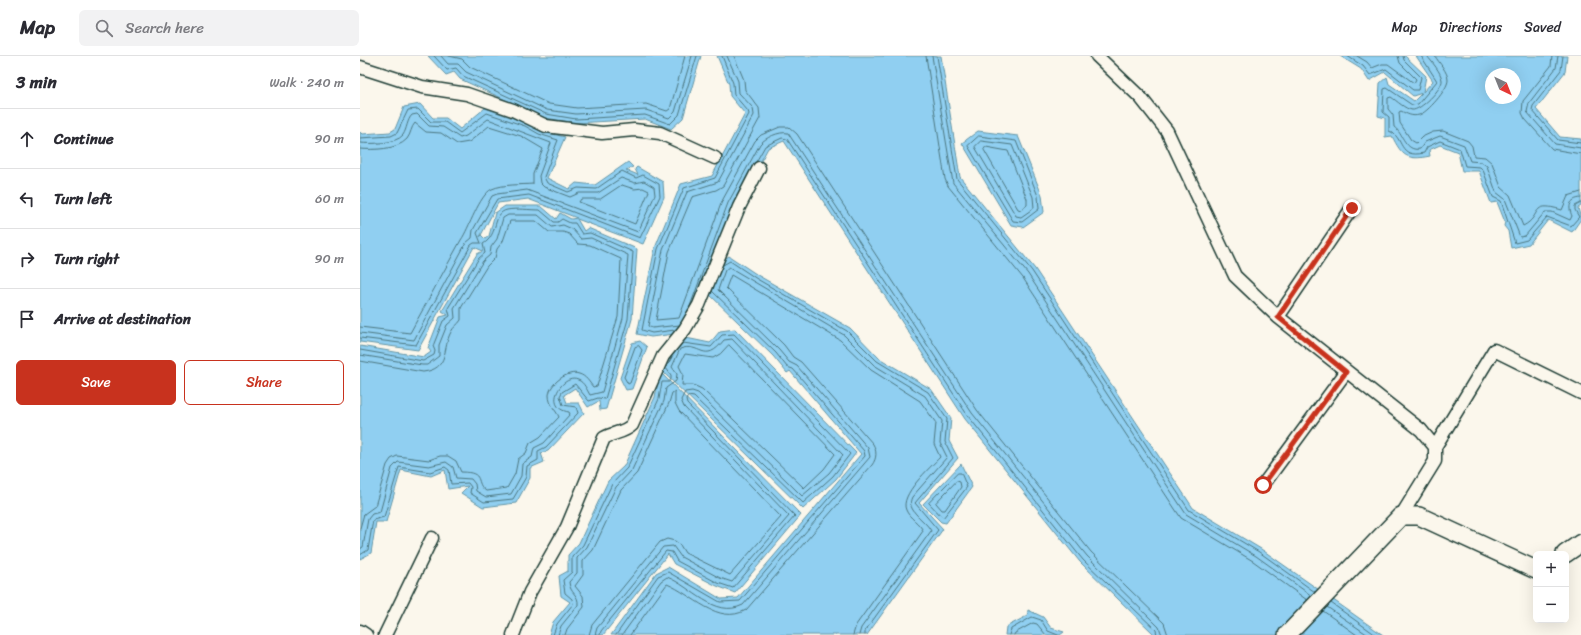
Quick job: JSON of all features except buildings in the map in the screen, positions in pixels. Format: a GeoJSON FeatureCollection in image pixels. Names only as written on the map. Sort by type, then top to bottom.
{"type":"FeatureCollection","features":[{"type":"Feature","properties":{"kind":"main road"},"geometry":{"type":"LineString","coordinates":[[1287,635],[1356,565],[1400,516],[1419,516],[1533,569]]}},
{"type":"Feature","properties":{"kind":"main road"},"geometry":{"type":"LineString","coordinates":[[1569,551],[1581,543]]}},
{"type":"Feature","properties":{"kind":"street"},"geometry":{"type":"LineString","coordinates":[[1097,56],[1141,98],[1167,131],[1235,276],[1278,317],[1421,430],[1435,447]]}},
{"type":"Feature","properties":{"kind":"street"},"geometry":{"type":"LineString","coordinates":[[360,67],[422,87],[467,94],[513,110],[546,126],[602,133],[634,130],[660,133],[715,158]]}},
{"type":"Feature","properties":{"kind":"street"},"geometry":{"type":"LineString","coordinates":[[514,635],[530,592],[567,527],[604,438],[612,434],[626,431],[632,425],[663,356],[685,329],[699,304],[739,206],[759,168]]}},
{"type":"Feature","properties":{"kind":"street"},"geometry":{"type":"LineString","coordinates":[[1278,317],[1352,208]]}},
{"type":"Feature","properties":{"kind":"street"},"geometry":{"type":"LineString","coordinates":[[1400,516],[1435,460],[1435,447],[1494,350],[1581,393]]}},
{"type":"Feature","properties":{"kind":"street"},"geometry":{"type":"LineString","coordinates":[[1263,485],[1346,372]]}},
{"type":"Feature","properties":{"kind":"street"},"geometry":{"type":"LineString","coordinates":[[385,635],[432,538]]}},
{"type":"Feature","properties":{"kind":"street"},"geometry":{"type":"LineString","coordinates":[[360,631],[366,635]]}},
{"type":"Feature","properties":{"kind":"water"},"geometry":{"type":"Polygon","coordinates":[[[428,56],[701,56],[683,118],[671,129],[645,119],[576,123],[545,118],[460,79],[454,72],[446,75],[428,56]]]}},
{"type":"Feature","properties":{"kind":"water"},"geometry":{"type":"Polygon","coordinates":[[[717,56],[941,56],[960,177],[1035,269],[1193,508],[1261,549],[1383,635],[1155,635],[1080,562],[965,419],[784,141],[768,148],[736,207],[690,332],[651,337],[637,334],[655,248],[681,184],[712,176],[745,114],[730,96],[729,84],[717,56]]]}},
{"type":"Feature","properties":{"kind":"water"},"geometry":{"type":"Polygon","coordinates":[[[1340,56],[1405,56],[1426,76],[1423,92],[1433,81],[1416,56],[1567,56],[1565,72],[1536,109],[1560,137],[1581,139],[1581,206],[1578,208],[1581,219],[1572,232],[1548,220],[1529,244],[1511,248],[1508,231],[1504,226],[1505,222],[1497,202],[1491,203],[1479,171],[1462,171],[1458,152],[1440,145],[1429,150],[1430,156],[1416,158],[1411,157],[1402,152],[1392,136],[1385,137],[1385,118],[1378,116],[1380,83],[1387,77],[1389,84],[1414,101],[1422,93],[1413,96],[1385,72],[1369,81],[1361,69],[1340,56]]]}},
{"type":"Feature","properties":{"kind":"water"},"geometry":{"type":"Polygon","coordinates":[[[420,104],[433,118],[446,118],[460,129],[485,108],[527,123],[540,131],[565,137],[547,178],[569,189],[576,183],[595,185],[628,162],[633,167],[626,170],[638,175],[635,169],[637,167],[663,182],[664,197],[643,244],[577,219],[584,231],[588,228],[637,249],[632,319],[606,409],[600,410],[599,401],[588,407],[575,388],[564,395],[567,403],[579,403],[584,413],[548,451],[541,453],[544,462],[530,468],[530,478],[516,503],[483,507],[461,493],[468,486],[448,489],[445,470],[431,476],[401,470],[386,522],[376,522],[371,553],[360,559],[360,346],[424,357],[431,352],[428,348],[440,317],[448,315],[442,311],[477,254],[483,251],[474,247],[418,350],[360,342],[360,132],[362,134],[390,132],[395,129],[404,107],[420,104]],[[528,199],[498,203],[481,235],[485,239],[489,236],[495,213],[505,206],[541,206],[556,219],[560,213],[571,219],[577,218],[528,199]]]}},
{"type":"Feature","properties":{"kind":"water"},"geometry":{"type":"Polygon","coordinates":[[[978,131],[1018,136],[1042,195],[1044,212],[1023,227],[1011,225],[962,143],[978,131]]]}},
{"type":"Feature","properties":{"kind":"water"},"geometry":{"type":"Polygon","coordinates":[[[729,256],[759,276],[850,328],[879,358],[931,389],[951,418],[949,441],[958,458],[919,503],[943,529],[867,635],[611,635],[656,573],[668,567],[721,599],[738,598],[861,454],[790,371],[787,373],[773,356],[707,292],[717,264],[729,256]]]}},
{"type":"Feature","properties":{"kind":"water"},"geometry":{"type":"Polygon","coordinates":[[[735,329],[856,453],[836,479],[803,509],[661,370],[674,341],[686,338],[710,343],[720,331],[735,329]]]}},
{"type":"Feature","properties":{"kind":"water"},"geometry":{"type":"Polygon","coordinates":[[[640,341],[647,347],[632,389],[626,390],[620,378],[632,343],[640,341]]]}},
{"type":"Feature","properties":{"kind":"water"},"geometry":{"type":"Polygon","coordinates":[[[660,372],[801,515],[735,593],[717,586],[674,564],[668,554],[603,635],[549,635],[553,622],[570,602],[561,596],[559,576],[568,571],[568,555],[579,543],[608,481],[624,466],[655,397],[660,372]]]}},
{"type":"Feature","properties":{"kind":"water"},"geometry":{"type":"Polygon","coordinates":[[[961,464],[972,487],[946,523],[941,522],[923,504],[961,464]]]}},
{"type":"Feature","properties":{"kind":"water"},"geometry":{"type":"Polygon","coordinates":[[[1028,610],[1043,617],[1051,628],[1064,632],[1060,635],[1005,635],[1006,627],[1027,616],[1028,610]]]}},
{"type":"Feature","properties":{"kind":"route"},"geometry":{"type":"LineString","coordinates":[[1263,485],[1305,430],[1346,372],[1278,317],[1352,208]]}}]}
